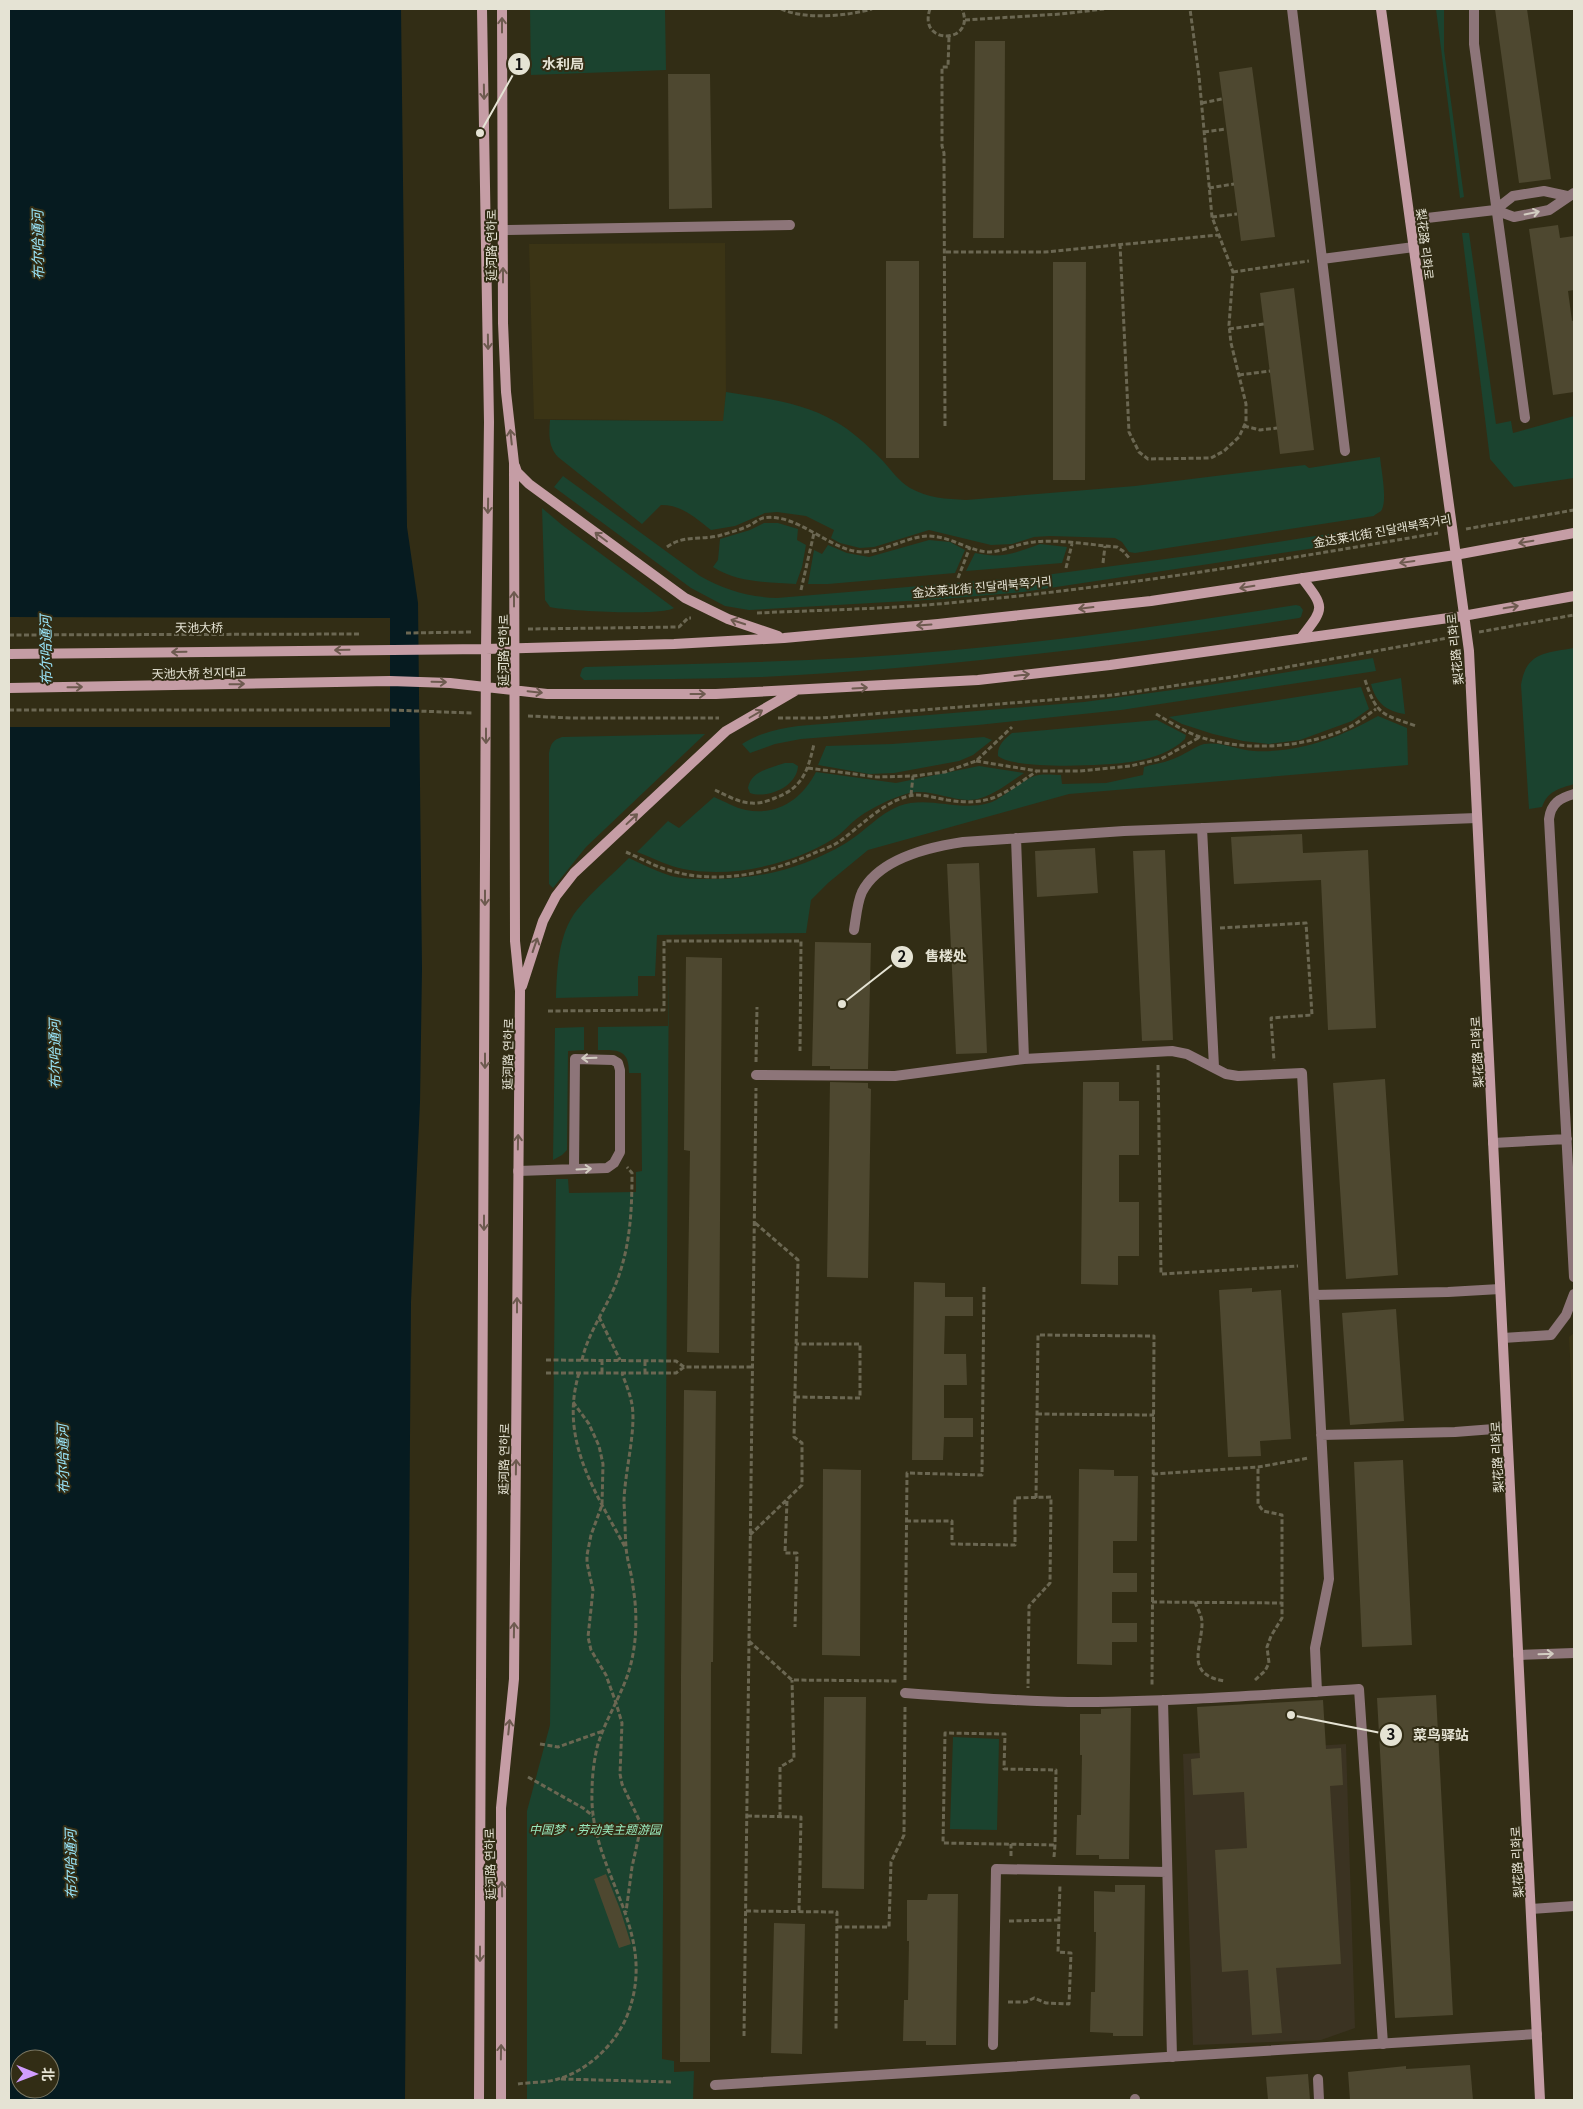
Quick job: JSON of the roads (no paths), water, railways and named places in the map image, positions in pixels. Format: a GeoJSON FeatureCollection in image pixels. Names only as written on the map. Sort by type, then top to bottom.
{"type":"FeatureCollection","features":[{"type":"Feature","properties":{"kind":"main road","name":"延河路 연하로"},"geometry":{"type":"LineString","coordinates":[[479,2100],[486,631],[490,422],[482,9]]}},
{"type":"Feature","properties":{"kind":"main road","name":"延河路 연하로"},"geometry":{"type":"LineString","coordinates":[[501,2100],[501,1808],[514,1678],[520,991],[515,941],[514,464],[505,377],[502,9]]}},
{"type":"Feature","properties":{"kind":"main road","name":"梨花路 리화로"},"geometry":{"type":"LineString","coordinates":[[1381,9],[1469,651],[1540,2100]]}},
{"type":"Feature","properties":{"kind":"main road"},"geometry":{"type":"LineString","coordinates":[[514,464],[517,472],[529,484],[633,562],[685,598],[719,615],[784,638]]}},
{"type":"Feature","properties":{"kind":"main road"},"geometry":{"type":"LineString","coordinates":[[486,649],[682,644],[784,638],[1113,605],[1302,578],[1574,533]]}},
{"type":"Feature","properties":{"kind":"main road"},"geometry":{"type":"LineString","coordinates":[[1301,638],[1319,614],[1319,605],[1315,595],[1302,578]]}},
{"type":"Feature","properties":{"kind":"main road"},"geometry":{"type":"LineString","coordinates":[[487,687],[546,694],[716,694],[978,680],[1110,665],[1463,616],[1574,596]]}},
{"type":"Feature","properties":{"kind":"main road","name":"天池大桥 천지대교"},"geometry":{"type":"LineString","coordinates":[[9,654],[486,649]]}},
{"type":"Feature","properties":{"kind":"main road","name":"天池大桥 천지대교"},"geometry":{"type":"LineString","coordinates":[[9,688],[390,681],[450,683],[487,687]]}},
{"type":"Feature","properties":{"kind":"main road"},"geometry":{"type":"LineString","coordinates":[[520,991],[543,921],[556,896],[574,873],[726,731],[796,690]]}},
{"type":"Feature","properties":{"kind":"street"},"geometry":{"type":"LineString","coordinates":[[1292,9],[1345,451]]}},
{"type":"Feature","properties":{"kind":"street"},"geometry":{"type":"LineString","coordinates":[[1474,9],[1474,44],[1495,210],[1525,418]]}},
{"type":"Feature","properties":{"kind":"street"},"geometry":{"type":"LineString","coordinates":[[1495,210],[1512,196],[1544,191],[1571,195]]}},
{"type":"Feature","properties":{"kind":"street"},"geometry":{"type":"LineString","coordinates":[[1410,220],[1495,210],[1514,217],[1549,210],[1571,195]]}},
{"type":"Feature","properties":{"kind":"street"},"geometry":{"type":"LineString","coordinates":[[503,230],[790,225]]}},
{"type":"Feature","properties":{"kind":"street"},"geometry":{"type":"LineString","coordinates":[[1322,259],[1414,247]]}},
{"type":"Feature","properties":{"kind":"street"},"geometry":{"type":"LineString","coordinates":[[1574,794],[1553,804],[1549,819],[1574,1277]]}},
{"type":"Feature","properties":{"kind":"street"},"geometry":{"type":"LineString","coordinates":[[854,930],[861,894],[869,881],[881,870],[917,852],[940,846],[963,842],[1016,838],[1202,828],[1477,818]]}},
{"type":"Feature","properties":{"kind":"street"},"geometry":{"type":"LineString","coordinates":[[1202,828],[1214,1067]]}},
{"type":"Feature","properties":{"kind":"street"},"geometry":{"type":"LineString","coordinates":[[1016,838],[1024,1059]]}},
{"type":"Feature","properties":{"kind":"street"},"geometry":{"type":"LineString","coordinates":[[756,1076],[895,1076],[1024,1059],[1172,1051],[1187,1054],[1226,1074],[1238,1076],[1302,1073],[1329,1579],[1314,1648],[1317,1692]]}},
{"type":"Feature","properties":{"kind":"street"},"geometry":{"type":"LineString","coordinates":[[518,1171],[607,1168],[618,1158],[620,1152],[620,1070],[618,1063],[605,1058],[575,1059],[574,1169]]}},
{"type":"Feature","properties":{"kind":"street"},"geometry":{"type":"LineString","coordinates":[[1493,1143],[1566,1139]]}},
{"type":"Feature","properties":{"kind":"street"},"geometry":{"type":"LineString","coordinates":[[1314,1295],[1500,1289]]}},
{"type":"Feature","properties":{"kind":"street"},"geometry":{"type":"LineString","coordinates":[[1502,1338],[1551,1335],[1566,1315],[1574,1294]]}},
{"type":"Feature","properties":{"kind":"street"},"geometry":{"type":"LineString","coordinates":[[1322,1435],[1455,1432],[1507,1428]]}},
{"type":"Feature","properties":{"kind":"street"},"geometry":{"type":"LineString","coordinates":[[1518,1655],[1574,1653]]}},
{"type":"Feature","properties":{"kind":"street"},"geometry":{"type":"LineString","coordinates":[[905,1693],[1028,1701],[1163,1700],[1359,1689],[1383,2044]]}},
{"type":"Feature","properties":{"kind":"street"},"geometry":{"type":"LineString","coordinates":[[1163,1700],[1172,2057]]}},
{"type":"Feature","properties":{"kind":"street"},"geometry":{"type":"LineString","coordinates":[[993,2046],[996,1869],[1167,1872]]}},
{"type":"Feature","properties":{"kind":"street"},"geometry":{"type":"LineString","coordinates":[[1531,1909],[1574,1906]]}},
{"type":"Feature","properties":{"kind":"street"},"geometry":{"type":"LineString","coordinates":[[715,2085],[1537,2034]]}},
{"type":"Feature","properties":{"kind":"street"},"geometry":{"type":"LineString","coordinates":[[1318,2079],[1319,2100]]}},
{"type":"Feature","properties":{"kind":"water","name":"布尔哈通河"},"geometry":{"type":"Polygon","coordinates":[[[9,9],[401,9],[407,527],[418,603],[422,969],[420,1102],[411,1302],[405,2100],[9,2100],[9,9]]]}},
{"type":"Feature","properties":{"kind":"place","name":"水利局"},"geometry":{"type":"Point","coordinates":[480,133]}},
{"type":"Feature","properties":{"kind":"place","name":"售楼处"},"geometry":{"type":"Point","coordinates":[842,1004]}},
{"type":"Feature","properties":{"kind":"place","name":"菜鸟驿站"},"geometry":{"type":"Point","coordinates":[1291,1715]}},
{"type":"Feature","properties":{"kind":"park label","name":"中国梦·劳动美主题游园"},"geometry":{"type":"Point","coordinates":[595,1828]}}]}
